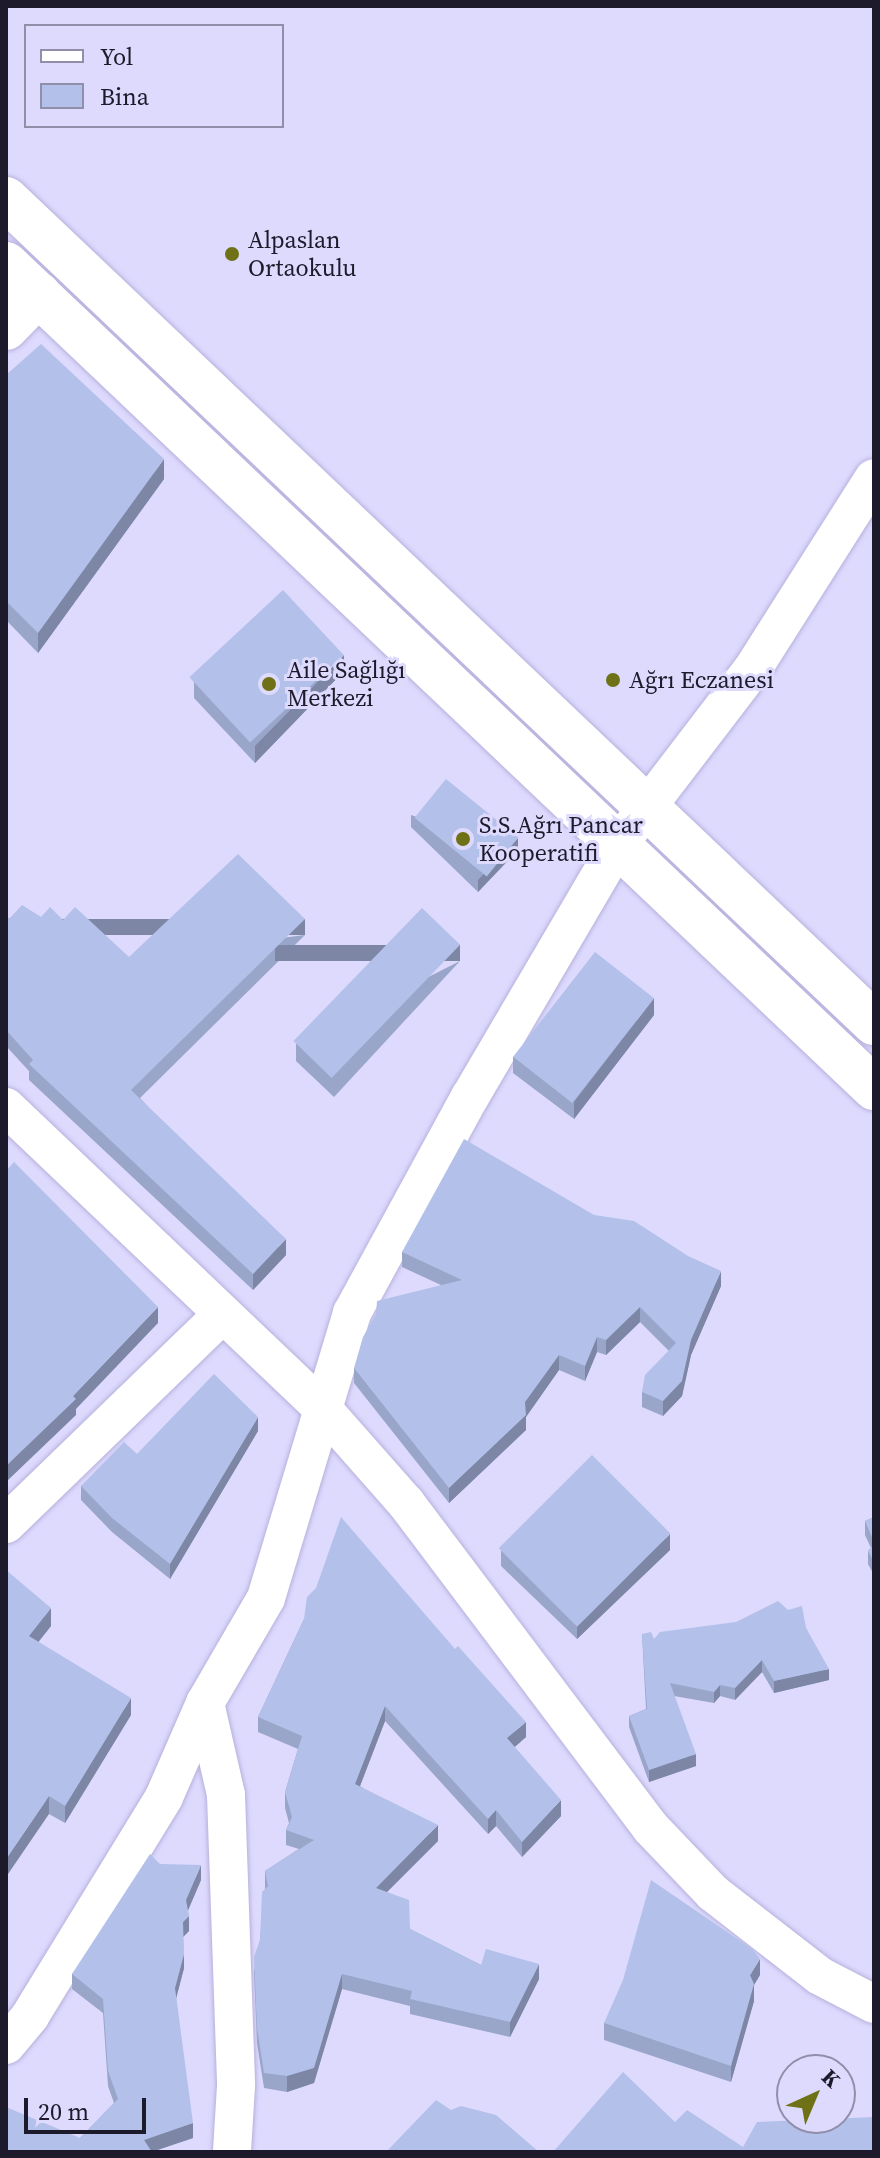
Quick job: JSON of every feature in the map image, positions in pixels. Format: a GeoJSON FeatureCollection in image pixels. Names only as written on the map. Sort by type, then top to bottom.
{"type":"FeatureCollection","features":[{"type":"Feature","properties":{"kind":"main road"},"geometry":{"type":"LineString","coordinates":[[6,199],[874,1023]]}},
{"type":"Feature","properties":{"kind":"main road"},"geometry":{"type":"LineString","coordinates":[[6,264],[874,1088]]}},
{"type":"Feature","properties":{"kind":"main road"},"geometry":{"type":"LineString","coordinates":[[6,328],[39,294]]}},
{"type":"Feature","properties":{"kind":"street"},"geometry":{"type":"LineString","coordinates":[[6,2045],[30,2016],[164,1797],[205,1703],[266,1598],[352,1313],[470,1097],[618,845],[752,670],[874,478]]}},
{"type":"Feature","properties":{"kind":"street"},"geometry":{"type":"LineString","coordinates":[[6,1107],[323,1409],[406,1503],[650,1827],[713,1893],[820,1976],[874,2004]]}},
{"type":"Feature","properties":{"kind":"street"},"geometry":{"type":"LineString","coordinates":[[6,1524],[223,1314]]}},
{"type":"Feature","properties":{"kind":"street"},"geometry":{"type":"LineString","coordinates":[[205,1703],[226,1795],[236,2086],[232,2152]]}},
{"type":"Feature","properties":{"kind":"building"},"geometry":{"type":"Polygon","coordinates":[[[41,344],[164,459],[38,633],[6,601],[6,375],[41,344]]]}},
{"type":"Feature","properties":{"kind":"building","name":"Aile Sağlığı Merkezi"},"geometry":{"type":"Polygon","coordinates":[[[283,590],[344,655],[250,742],[189,677],[283,590]]]}},
{"type":"Feature","properties":{"kind":"building","name":"S.S.Ağrı Pancar Kooperatifi"},"geometry":{"type":"Polygon","coordinates":[[[446,779],[518,838],[487,876],[415,818],[446,779]]]}},
{"type":"Feature","properties":{"kind":"building"},"geometry":{"type":"Polygon","coordinates":[[[238,854],[305,919],[131,1090],[286,1239],[253,1274],[29,1064],[33,1060],[6,1030],[6,918],[10,918],[22,905],[41,917],[50,907],[63,920],[75,907],[129,957],[238,854]]]}},
{"type":"Feature","properties":{"kind":"building"},"geometry":{"type":"Polygon","coordinates":[[[422,908],[460,945],[332,1078],[293,1041],[422,908]]]}},
{"type":"Feature","properties":{"kind":"building"},"geometry":{"type":"Polygon","coordinates":[[[595,952],[654,998],[572,1103],[513,1057],[595,952]]]}},
{"type":"Feature","properties":{"kind":"building"},"geometry":{"type":"Polygon","coordinates":[[[464,1139],[594,1215],[634,1221],[688,1256],[721,1271],[691,1340],[682,1381],[663,1401],[642,1392],[645,1375],[676,1343],[640,1307],[606,1340],[597,1337],[585,1366],[559,1355],[525,1402],[526,1415],[449,1488],[354,1368],[363,1337],[376,1314],[377,1301],[462,1280],[402,1252],[464,1139]]]}},
{"type":"Feature","properties":{"kind":"building"},"geometry":{"type":"Polygon","coordinates":[[[14,1162],[158,1307],[73,1396],[76,1399],[6,1466],[6,1171],[14,1162]]]}},
{"type":"Feature","properties":{"kind":"building"},"geometry":{"type":"Polygon","coordinates":[[[214,1374],[258,1417],[170,1564],[112,1518],[81,1486],[124,1442],[137,1454],[214,1374]]]}},
{"type":"Feature","properties":{"kind":"building"},"geometry":{"type":"Polygon","coordinates":[[[592,1455],[670,1533],[577,1627],[499,1548],[592,1455]]]}},
{"type":"Feature","properties":{"kind":"building"},"geometry":{"type":"Polygon","coordinates":[[[341,1517],[455,1649],[458,1646],[526,1722],[507,1738],[561,1800],[522,1842],[496,1810],[488,1819],[385,1706],[355,1784],[438,1825],[376,1888],[409,1900],[410,1929],[481,1965],[486,1949],[539,1964],[510,2022],[410,1999],[412,1991],[342,1974],[314,2068],[287,2076],[264,2073],[257,2028],[254,1957],[260,1940],[262,1892],[268,1886],[265,1871],[314,1840],[286,1830],[292,1817],[285,1792],[302,1736],[258,1717],[304,1619],[307,1597],[316,1588],[341,1517]]]}},
{"type":"Feature","properties":{"kind":"building"},"geometry":{"type":"Polygon","coordinates":[[[874,1517],[874,1542],[865,1521],[874,1517]]]}},
{"type":"Feature","properties":{"kind":"building"},"geometry":{"type":"Polygon","coordinates":[[[874,1544],[874,1562],[868,1551],[874,1544]]]}},
{"type":"Feature","properties":{"kind":"building"},"geometry":{"type":"Polygon","coordinates":[[[6,1570],[51,1608],[29,1636],[131,1698],[65,1806],[49,1796],[6,1859],[6,1570]]]}},
{"type":"Feature","properties":{"kind":"building"},"geometry":{"type":"Polygon","coordinates":[[[778,1601],[788,1610],[802,1606],[806,1628],[829,1669],[774,1681],[762,1660],[735,1688],[720,1685],[714,1692],[670,1683],[696,1754],[649,1770],[629,1716],[647,1709],[642,1634],[651,1632],[654,1639],[660,1632],[736,1622],[778,1601]]]}},
{"type":"Feature","properties":{"kind":"building"},"geometry":{"type":"Polygon","coordinates":[[[150,1854],[160,1864],[201,1865],[186,1900],[189,1916],[183,1922],[184,1954],[175,1988],[193,2123],[144,2140],[152,2152],[6,2152],[6,2107],[80,2138],[118,2099],[108,2071],[103,1999],[72,1974],[150,1854]]]}},
{"type":"Feature","properties":{"kind":"building"},"geometry":{"type":"Polygon","coordinates":[[[651,1880],[752,1949],[760,1959],[750,1975],[754,1984],[731,2066],[604,2023],[623,1980],[651,1880]]]}},
{"type":"Feature","properties":{"kind":"building"},"geometry":{"type":"Polygon","coordinates":[[[623,2072],[675,2122],[687,2110],[743,2147],[757,2122],[776,2121],[776,2134],[856,2134],[856,2118],[874,2117],[874,2152],[553,2152],[623,2072]]]}},
{"type":"Feature","properties":{"kind":"building"},"geometry":{"type":"Polygon","coordinates":[[[436,2100],[451,2110],[461,2106],[496,2115],[539,2152],[386,2152],[436,2100]]]}},
{"type":"Feature","properties":{"kind":"place","name":"Alpaslan Ortaokulu"},"geometry":{"type":"Point","coordinates":[232,254]}},
{"type":"Feature","properties":{"kind":"place","name":"Ağrı Eczanesi"},"geometry":{"type":"Point","coordinates":[613,680]}},
{"type":"Feature","properties":{"kind":"place","name":"Aile Sağlığı Merkezi"},"geometry":{"type":"Point","coordinates":[269,684]}},
{"type":"Feature","properties":{"kind":"place","name":"S.S.Ağrı Pancar Kooperatifi"},"geometry":{"type":"Point","coordinates":[463,839]}}]}
